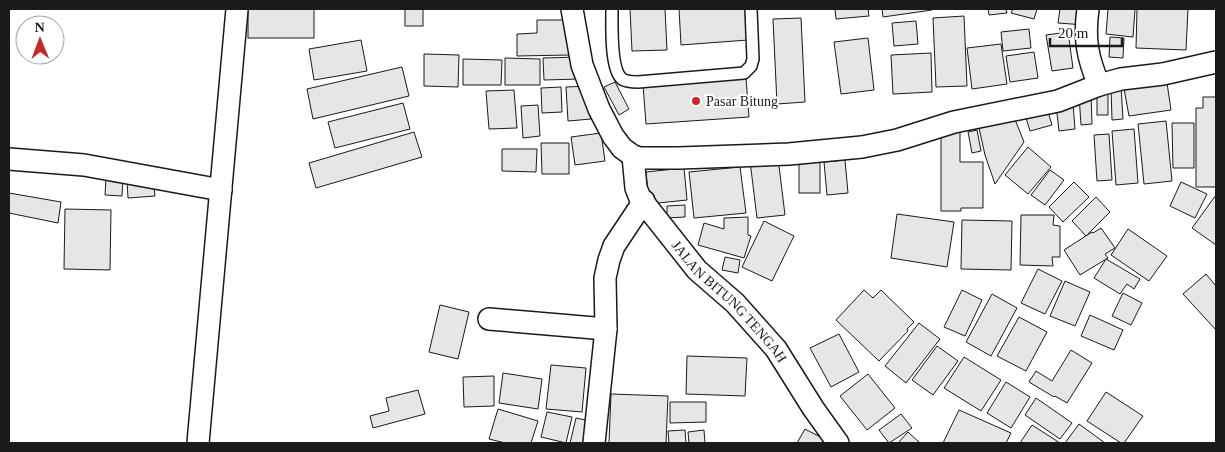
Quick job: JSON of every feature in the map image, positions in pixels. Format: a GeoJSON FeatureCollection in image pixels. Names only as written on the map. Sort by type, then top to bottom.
{"type":"FeatureCollection","features":[{"type":"Feature","properties":{"kind":"street"},"geometry":{"type":"LineString","coordinates":[[198,443],[237,9]]}},
{"type":"Feature","properties":{"kind":"street"},"geometry":{"type":"LineString","coordinates":[[572,9],[578,48],[592,92],[613,136],[622,148],[633,156],[650,158],[809,153],[862,147],[897,140],[954,122],[1058,101],[1099,85],[1121,79],[1171,73],[1216,62]]}},
{"type":"Feature","properties":{"kind":"street"},"geometry":{"type":"LineString","coordinates":[[1088,9],[1086,27],[1087,48],[1090,66],[1099,85]]}},
{"type":"Feature","properties":{"kind":"street","name":"JALAN BITUNG TENGAH"},"geometry":{"type":"LineString","coordinates":[[633,156],[636,188],[644,202],[697,270],[735,303],[776,349],[813,408],[838,443]]}},
{"type":"Feature","properties":{"kind":"street"},"geometry":{"type":"LineString","coordinates":[[9,159],[84,165],[220,190]]}},
{"type":"Feature","properties":{"kind":"street"},"geometry":{"type":"LineString","coordinates":[[594,443],[606,328],[605,278],[609,260],[619,238],[644,202]]}},
{"type":"Feature","properties":{"kind":"street"},"geometry":{"type":"LineString","coordinates":[[489,318],[606,328]]}},
{"type":"Feature","properties":{"kind":"lane"},"geometry":{"type":"LineString","coordinates":[[612,9],[615,67],[622,79],[638,82],[744,73],[752,66],[753,59],[751,9]]}},
{"type":"Feature","properties":{"kind":"building"},"geometry":{"type":"Polygon","coordinates":[[[248,9],[314,9],[314,38],[248,38],[248,9]]]}},
{"type":"Feature","properties":{"kind":"building"},"geometry":{"type":"Polygon","coordinates":[[[405,9],[423,9],[423,26],[405,26],[405,9]]]}},
{"type":"Feature","properties":{"kind":"building"},"geometry":{"type":"Polygon","coordinates":[[[630,9],[665,9],[667,50],[632,51],[630,9]]]}},
{"type":"Feature","properties":{"kind":"building"},"geometry":{"type":"Polygon","coordinates":[[[679,9],[746,9],[748,40],[681,45],[679,9]]]}},
{"type":"Feature","properties":{"kind":"building"},"geometry":{"type":"Polygon","coordinates":[[[835,9],[868,9],[869,16],[836,19],[835,9]]]}},
{"type":"Feature","properties":{"kind":"building"},"geometry":{"type":"Polygon","coordinates":[[[882,9],[932,9],[932,10],[883,17],[882,9]]]}},
{"type":"Feature","properties":{"kind":"building"},"geometry":{"type":"Polygon","coordinates":[[[988,9],[1006,9],[1007,13],[989,15],[988,9]]]}},
{"type":"Feature","properties":{"kind":"building"},"geometry":{"type":"Polygon","coordinates":[[[1013,9],[1037,9],[1034,19],[1011,13],[1013,9]]]}},
{"type":"Feature","properties":{"kind":"building"},"geometry":{"type":"Polygon","coordinates":[[[1060,9],[1085,9],[1084,25],[1058,23],[1060,9]]]}},
{"type":"Feature","properties":{"kind":"building"},"geometry":{"type":"Polygon","coordinates":[[[1108,9],[1135,9],[1133,37],[1106,34],[1108,9]]]}},
{"type":"Feature","properties":{"kind":"building"},"geometry":{"type":"Polygon","coordinates":[[[1137,9],[1188,9],[1186,50],[1136,48],[1137,9]]]}},
{"type":"Feature","properties":{"kind":"building"},"geometry":{"type":"Polygon","coordinates":[[[964,16],[967,86],[936,87],[933,18],[964,16]]]}},
{"type":"Feature","properties":{"kind":"building"},"geometry":{"type":"Polygon","coordinates":[[[801,18],[805,102],[777,104],[773,19],[801,18]]]}},
{"type":"Feature","properties":{"kind":"building"},"geometry":{"type":"Polygon","coordinates":[[[537,20],[567,20],[570,55],[517,56],[517,34],[537,33],[537,20]]]}},
{"type":"Feature","properties":{"kind":"building"},"geometry":{"type":"Polygon","coordinates":[[[916,21],[918,44],[894,46],[892,23],[916,21]]]}},
{"type":"Feature","properties":{"kind":"building"},"geometry":{"type":"Polygon","coordinates":[[[1029,29],[1031,48],[1003,51],[1001,32],[1029,29]]]}},
{"type":"Feature","properties":{"kind":"building"},"geometry":{"type":"Polygon","coordinates":[[[1068,32],[1073,68],[1052,71],[1046,35],[1068,32]]]}},
{"type":"Feature","properties":{"kind":"building"},"geometry":{"type":"Polygon","coordinates":[[[1110,37],[1124,38],[1123,58],[1109,57],[1110,37]]]}},
{"type":"Feature","properties":{"kind":"building"},"geometry":{"type":"Polygon","coordinates":[[[868,38],[874,90],[841,94],[834,42],[868,38]]]}},
{"type":"Feature","properties":{"kind":"building"},"geometry":{"type":"Polygon","coordinates":[[[361,40],[367,71],[314,80],[309,49],[361,40]]]}},
{"type":"Feature","properties":{"kind":"building"},"geometry":{"type":"Polygon","coordinates":[[[1001,44],[1007,84],[972,89],[967,48],[1001,44]]]}},
{"type":"Feature","properties":{"kind":"building"},"geometry":{"type":"Polygon","coordinates":[[[1034,52],[1038,78],[1010,82],[1006,56],[1034,52]]]}},
{"type":"Feature","properties":{"kind":"building"},"geometry":{"type":"Polygon","coordinates":[[[931,53],[932,92],[893,94],[891,55],[931,53]]]}},
{"type":"Feature","properties":{"kind":"building"},"geometry":{"type":"Polygon","coordinates":[[[424,54],[459,55],[458,87],[424,86],[424,54]]]}},
{"type":"Feature","properties":{"kind":"building"},"geometry":{"type":"Polygon","coordinates":[[[579,57],[580,79],[544,80],[543,58],[579,57]]]}},
{"type":"Feature","properties":{"kind":"building"},"geometry":{"type":"Polygon","coordinates":[[[505,58],[540,59],[540,85],[505,85],[505,58]]]}},
{"type":"Feature","properties":{"kind":"building"},"geometry":{"type":"Polygon","coordinates":[[[463,59],[502,60],[501,85],[463,85],[463,59]]]}},
{"type":"Feature","properties":{"kind":"building"},"geometry":{"type":"Polygon","coordinates":[[[402,67],[409,96],[313,119],[307,89],[402,67]]]}},
{"type":"Feature","properties":{"kind":"building"},"geometry":{"type":"Polygon","coordinates":[[[1166,76],[1171,110],[1129,116],[1123,83],[1166,76]]]}},
{"type":"Feature","properties":{"kind":"building","name":"Pasar Bitung"},"geometry":{"type":"Polygon","coordinates":[[[746,78],[749,117],[646,124],[643,85],[746,78]]]}},
{"type":"Feature","properties":{"kind":"building"},"geometry":{"type":"Polygon","coordinates":[[[615,82],[629,109],[619,115],[604,87],[615,82]]]}},
{"type":"Feature","properties":{"kind":"building"},"geometry":{"type":"Polygon","coordinates":[[[589,86],[591,119],[568,121],[566,87],[589,86]]]}},
{"type":"Feature","properties":{"kind":"building"},"geometry":{"type":"Polygon","coordinates":[[[1121,86],[1123,119],[1112,120],[1111,87],[1121,86]]]}},
{"type":"Feature","properties":{"kind":"building"},"geometry":{"type":"Polygon","coordinates":[[[561,87],[562,112],[542,113],[541,88],[561,87]]]}},
{"type":"Feature","properties":{"kind":"building"},"geometry":{"type":"Polygon","coordinates":[[[514,90],[517,128],[489,129],[486,91],[514,90]]]}},
{"type":"Feature","properties":{"kind":"building"},"geometry":{"type":"Polygon","coordinates":[[[1097,91],[1108,91],[1108,115],[1097,115],[1097,91]]]}},
{"type":"Feature","properties":{"kind":"building"},"geometry":{"type":"Polygon","coordinates":[[[1091,94],[1092,124],[1081,125],[1079,95],[1091,94]]]}},
{"type":"Feature","properties":{"kind":"building"},"geometry":{"type":"Polygon","coordinates":[[[1203,97],[1216,97],[1216,187],[1196,187],[1196,108],[1203,108],[1203,97]]]}},
{"type":"Feature","properties":{"kind":"building"},"geometry":{"type":"Polygon","coordinates":[[[403,103],[410,129],[335,148],[328,122],[403,103]]]}},
{"type":"Feature","properties":{"kind":"building"},"geometry":{"type":"Polygon","coordinates":[[[1073,103],[1075,129],[1059,131],[1056,105],[1073,103]]]}},
{"type":"Feature","properties":{"kind":"building"},"geometry":{"type":"Polygon","coordinates":[[[538,105],[540,136],[523,138],[521,106],[538,105]]]}},
{"type":"Feature","properties":{"kind":"building"},"geometry":{"type":"Polygon","coordinates":[[[1046,105],[1052,125],[1030,131],[1024,111],[1046,105]]]}},
{"type":"Feature","properties":{"kind":"building"},"geometry":{"type":"Polygon","coordinates":[[[1014,117],[1024,142],[995,184],[985,155],[979,128],[1014,117]]]}},
{"type":"Feature","properties":{"kind":"building"},"geometry":{"type":"Polygon","coordinates":[[[1166,121],[1172,181],[1144,184],[1138,124],[1166,121]]]}},
{"type":"Feature","properties":{"kind":"building"},"geometry":{"type":"Polygon","coordinates":[[[1172,123],[1194,123],[1194,168],[1173,168],[1172,123]]]}},
{"type":"Feature","properties":{"kind":"building"},"geometry":{"type":"Polygon","coordinates":[[[1134,129],[1138,183],[1116,185],[1112,131],[1134,129]]]}},
{"type":"Feature","properties":{"kind":"building"},"geometry":{"type":"Polygon","coordinates":[[[977,130],[981,151],[972,153],[968,132],[977,130]]]}},
{"type":"Feature","properties":{"kind":"building"},"geometry":{"type":"Polygon","coordinates":[[[941,131],[960,131],[960,162],[983,162],[983,208],[961,208],[961,211],[941,211],[941,131]]]}},
{"type":"Feature","properties":{"kind":"building"},"geometry":{"type":"Polygon","coordinates":[[[414,132],[422,157],[316,188],[309,163],[414,132]]]}},
{"type":"Feature","properties":{"kind":"building"},"geometry":{"type":"Polygon","coordinates":[[[601,133],[605,161],[575,165],[571,137],[601,133]]]}},
{"type":"Feature","properties":{"kind":"building"},"geometry":{"type":"Polygon","coordinates":[[[1109,134],[1112,180],[1097,181],[1094,135],[1109,134]]]}},
{"type":"Feature","properties":{"kind":"building"},"geometry":{"type":"Polygon","coordinates":[[[541,143],[569,143],[569,174],[542,174],[541,143]]]}},
{"type":"Feature","properties":{"kind":"building"},"geometry":{"type":"Polygon","coordinates":[[[1028,147],[1051,167],[1028,194],[1005,175],[1028,147]]]}},
{"type":"Feature","properties":{"kind":"building"},"geometry":{"type":"Polygon","coordinates":[[[502,149],[537,149],[536,172],[502,171],[502,149]]]}},
{"type":"Feature","properties":{"kind":"building"},"geometry":{"type":"Polygon","coordinates":[[[778,158],[785,215],[757,218],[750,161],[778,158]]]}},
{"type":"Feature","properties":{"kind":"building"},"geometry":{"type":"Polygon","coordinates":[[[799,159],[820,159],[820,193],[799,193],[799,159]]]}},
{"type":"Feature","properties":{"kind":"building"},"geometry":{"type":"Polygon","coordinates":[[[845,160],[848,193],[827,195],[824,162],[845,160]]]}},
{"type":"Feature","properties":{"kind":"building"},"geometry":{"type":"Polygon","coordinates":[[[740,167],[746,213],[694,218],[689,172],[740,167]]]}},
{"type":"Feature","properties":{"kind":"building"},"geometry":{"type":"Polygon","coordinates":[[[684,168],[687,200],[649,204],[646,172],[684,168]]]}},
{"type":"Feature","properties":{"kind":"building"},"geometry":{"type":"Polygon","coordinates":[[[1050,170],[1064,180],[1045,205],[1031,195],[1050,170]]]}},
{"type":"Feature","properties":{"kind":"building"},"geometry":{"type":"Polygon","coordinates":[[[106,178],[123,179],[122,196],[105,195],[106,178]]]}},
{"type":"Feature","properties":{"kind":"building"},"geometry":{"type":"Polygon","coordinates":[[[153,179],[155,196],[128,198],[127,181],[153,179]]]}},
{"type":"Feature","properties":{"kind":"building"},"geometry":{"type":"Polygon","coordinates":[[[1074,182],[1089,197],[1063,222],[1049,207],[1074,182]]]}},
{"type":"Feature","properties":{"kind":"building"},"geometry":{"type":"Polygon","coordinates":[[[1181,182],[1207,194],[1195,218],[1170,206],[1181,182]]]}},
{"type":"Feature","properties":{"kind":"building"},"geometry":{"type":"Polygon","coordinates":[[[9,193],[61,202],[58,223],[9,213],[9,193]]]}},
{"type":"Feature","properties":{"kind":"building"},"geometry":{"type":"Polygon","coordinates":[[[1216,195],[1216,245],[1192,228],[1216,195]]]}},
{"type":"Feature","properties":{"kind":"building"},"geometry":{"type":"Polygon","coordinates":[[[1096,197],[1110,212],[1086,236],[1072,221],[1096,197]]]}},
{"type":"Feature","properties":{"kind":"building"},"geometry":{"type":"Polygon","coordinates":[[[685,205],[685,217],[667,218],[667,206],[685,205]]]}},
{"type":"Feature","properties":{"kind":"building"},"geometry":{"type":"Polygon","coordinates":[[[65,209],[111,210],[110,270],[64,269],[65,209]]]}},
{"type":"Feature","properties":{"kind":"building"},"geometry":{"type":"Polygon","coordinates":[[[897,214],[954,222],[947,267],[891,258],[897,214]]]}},
{"type":"Feature","properties":{"kind":"building"},"geometry":{"type":"Polygon","coordinates":[[[1021,215],[1054,215],[1053,225],[1060,226],[1060,257],[1052,257],[1053,266],[1020,265],[1021,215]]]}},
{"type":"Feature","properties":{"kind":"building"},"geometry":{"type":"Polygon","coordinates":[[[748,217],[748,235],[751,236],[744,258],[698,245],[704,223],[724,229],[724,218],[748,217]]]}},
{"type":"Feature","properties":{"kind":"building"},"geometry":{"type":"Polygon","coordinates":[[[962,220],[1012,221],[1011,270],[961,269],[962,220]]]}},
{"type":"Feature","properties":{"kind":"building"},"geometry":{"type":"Polygon","coordinates":[[[764,221],[794,236],[772,281],[742,267],[764,221]]]}},
{"type":"Feature","properties":{"kind":"building"},"geometry":{"type":"Polygon","coordinates":[[[1101,228],[1115,248],[1105,254],[1108,258],[1080,275],[1064,250],[1101,228]]]}},
{"type":"Feature","properties":{"kind":"building"},"geometry":{"type":"Polygon","coordinates":[[[1128,229],[1167,256],[1149,281],[1111,255],[1128,229]]]}},
{"type":"Feature","properties":{"kind":"building"},"geometry":{"type":"Polygon","coordinates":[[[725,257],[740,260],[738,273],[722,270],[725,257]]]}},
{"type":"Feature","properties":{"kind":"building"},"geometry":{"type":"Polygon","coordinates":[[[1106,259],[1140,279],[1134,289],[1127,284],[1120,294],[1094,278],[1106,259]]]}},
{"type":"Feature","properties":{"kind":"building"},"geometry":{"type":"Polygon","coordinates":[[[1038,269],[1062,281],[1045,314],[1021,303],[1038,269]]]}},
{"type":"Feature","properties":{"kind":"building"},"geometry":{"type":"Polygon","coordinates":[[[1206,274],[1216,286],[1216,330],[1183,294],[1206,274]]]}},
{"type":"Feature","properties":{"kind":"building"},"geometry":{"type":"Polygon","coordinates":[[[1065,281],[1090,292],[1075,326],[1050,316],[1065,281]]]}},
{"type":"Feature","properties":{"kind":"building"},"geometry":{"type":"Polygon","coordinates":[[[864,290],[873,298],[881,290],[914,322],[907,329],[908,331],[879,361],[836,320],[864,290]]]}},
{"type":"Feature","properties":{"kind":"building"},"geometry":{"type":"Polygon","coordinates":[[[962,290],[982,300],[965,336],[944,327],[962,290]]]}},
{"type":"Feature","properties":{"kind":"building"},"geometry":{"type":"Polygon","coordinates":[[[1123,293],[1142,303],[1131,325],[1112,316],[1123,293]]]}},
{"type":"Feature","properties":{"kind":"building"},"geometry":{"type":"Polygon","coordinates":[[[992,294],[1017,308],[991,356],[966,342],[992,294]]]}},
{"type":"Feature","properties":{"kind":"building"},"geometry":{"type":"Polygon","coordinates":[[[440,305],[469,312],[458,359],[429,352],[440,305]]]}},
{"type":"Feature","properties":{"kind":"building"},"geometry":{"type":"Polygon","coordinates":[[[1090,315],[1123,330],[1114,350],[1081,336],[1090,315]]]}},
{"type":"Feature","properties":{"kind":"building"},"geometry":{"type":"Polygon","coordinates":[[[1019,317],[1047,332],[1026,371],[997,356],[1019,317]]]}},
{"type":"Feature","properties":{"kind":"building"},"geometry":{"type":"Polygon","coordinates":[[[919,323],[940,339],[906,383],[885,366],[919,323]]]}},
{"type":"Feature","properties":{"kind":"building"},"geometry":{"type":"Polygon","coordinates":[[[839,334],[859,372],[831,387],[810,348],[839,334]]]}},
{"type":"Feature","properties":{"kind":"building"},"geometry":{"type":"Polygon","coordinates":[[[937,346],[958,361],[933,395],[912,380],[937,346]]]}},
{"type":"Feature","properties":{"kind":"building"},"geometry":{"type":"Polygon","coordinates":[[[1071,350],[1092,363],[1067,403],[1029,382],[1036,371],[1052,381],[1071,350]]]}},
{"type":"Feature","properties":{"kind":"building"},"geometry":{"type":"Polygon","coordinates":[[[687,356],[747,358],[745,396],[686,394],[687,356]]]}},
{"type":"Feature","properties":{"kind":"building"},"geometry":{"type":"Polygon","coordinates":[[[964,357],[1001,380],[981,411],[944,388],[964,357]]]}},
{"type":"Feature","properties":{"kind":"building"},"geometry":{"type":"Polygon","coordinates":[[[551,365],[586,368],[582,412],[546,409],[551,365]]]}},
{"type":"Feature","properties":{"kind":"building"},"geometry":{"type":"Polygon","coordinates":[[[503,373],[542,379],[538,409],[499,403],[503,373]]]}},
{"type":"Feature","properties":{"kind":"building"},"geometry":{"type":"Polygon","coordinates":[[[868,374],[895,408],[867,430],[840,396],[868,374]]]}},
{"type":"Feature","properties":{"kind":"building"},"geometry":{"type":"Polygon","coordinates":[[[494,376],[494,406],[464,407],[463,377],[494,376]]]}},
{"type":"Feature","properties":{"kind":"building"},"geometry":{"type":"Polygon","coordinates":[[[1006,382],[1030,397],[1011,428],[987,413],[1006,382]]]}},
{"type":"Feature","properties":{"kind":"building"},"geometry":{"type":"Polygon","coordinates":[[[418,390],[425,414],[373,428],[370,416],[389,411],[386,398],[418,390]]]}},
{"type":"Feature","properties":{"kind":"building"},"geometry":{"type":"Polygon","coordinates":[[[1106,392],[1143,416],[1124,443],[1121,443],[1087,421],[1106,392]]]}},
{"type":"Feature","properties":{"kind":"building"},"geometry":{"type":"Polygon","coordinates":[[[611,394],[668,396],[666,443],[609,443],[611,394]]]}},
{"type":"Feature","properties":{"kind":"building"},"geometry":{"type":"Polygon","coordinates":[[[1036,398],[1072,423],[1060,439],[1025,415],[1036,398]]]}},
{"type":"Feature","properties":{"kind":"building"},"geometry":{"type":"Polygon","coordinates":[[[670,402],[706,402],[706,422],[670,423],[670,402]]]}},
{"type":"Feature","properties":{"kind":"building"},"geometry":{"type":"Polygon","coordinates":[[[498,409],[538,421],[531,443],[505,443],[489,439],[498,409]]]}},
{"type":"Feature","properties":{"kind":"building"},"geometry":{"type":"Polygon","coordinates":[[[959,410],[1011,433],[1006,443],[943,443],[959,410]]]}},
{"type":"Feature","properties":{"kind":"building"},"geometry":{"type":"Polygon","coordinates":[[[547,412],[572,417],[566,443],[541,437],[547,412]]]}},
{"type":"Feature","properties":{"kind":"building"},"geometry":{"type":"Polygon","coordinates":[[[901,414],[912,428],[889,443],[879,430],[901,414]]]}},
{"type":"Feature","properties":{"kind":"building"},"geometry":{"type":"Polygon","coordinates":[[[576,418],[590,421],[585,443],[570,443],[576,418]]]}},
{"type":"Feature","properties":{"kind":"building"},"geometry":{"type":"Polygon","coordinates":[[[1079,424],[1105,443],[1065,443],[1079,424]]]}},
{"type":"Feature","properties":{"kind":"building"},"geometry":{"type":"Polygon","coordinates":[[[1032,425],[1060,443],[1020,443],[1032,425]]]}},
{"type":"Feature","properties":{"kind":"building"},"geometry":{"type":"Polygon","coordinates":[[[805,429],[832,443],[797,443],[805,429]]]}},
{"type":"Feature","properties":{"kind":"building"},"geometry":{"type":"Polygon","coordinates":[[[685,430],[686,443],[669,443],[668,431],[685,430]]]}},
{"type":"Feature","properties":{"kind":"building"},"geometry":{"type":"Polygon","coordinates":[[[704,430],[705,443],[689,443],[688,432],[704,430]]]}},
{"type":"Feature","properties":{"kind":"building"},"geometry":{"type":"Polygon","coordinates":[[[908,432],[920,443],[898,443],[908,432]]]}},
{"type":"Feature","properties":{"kind":"place","name":"Pasar Bitung"},"geometry":{"type":"Point","coordinates":[696,101]}}]}
